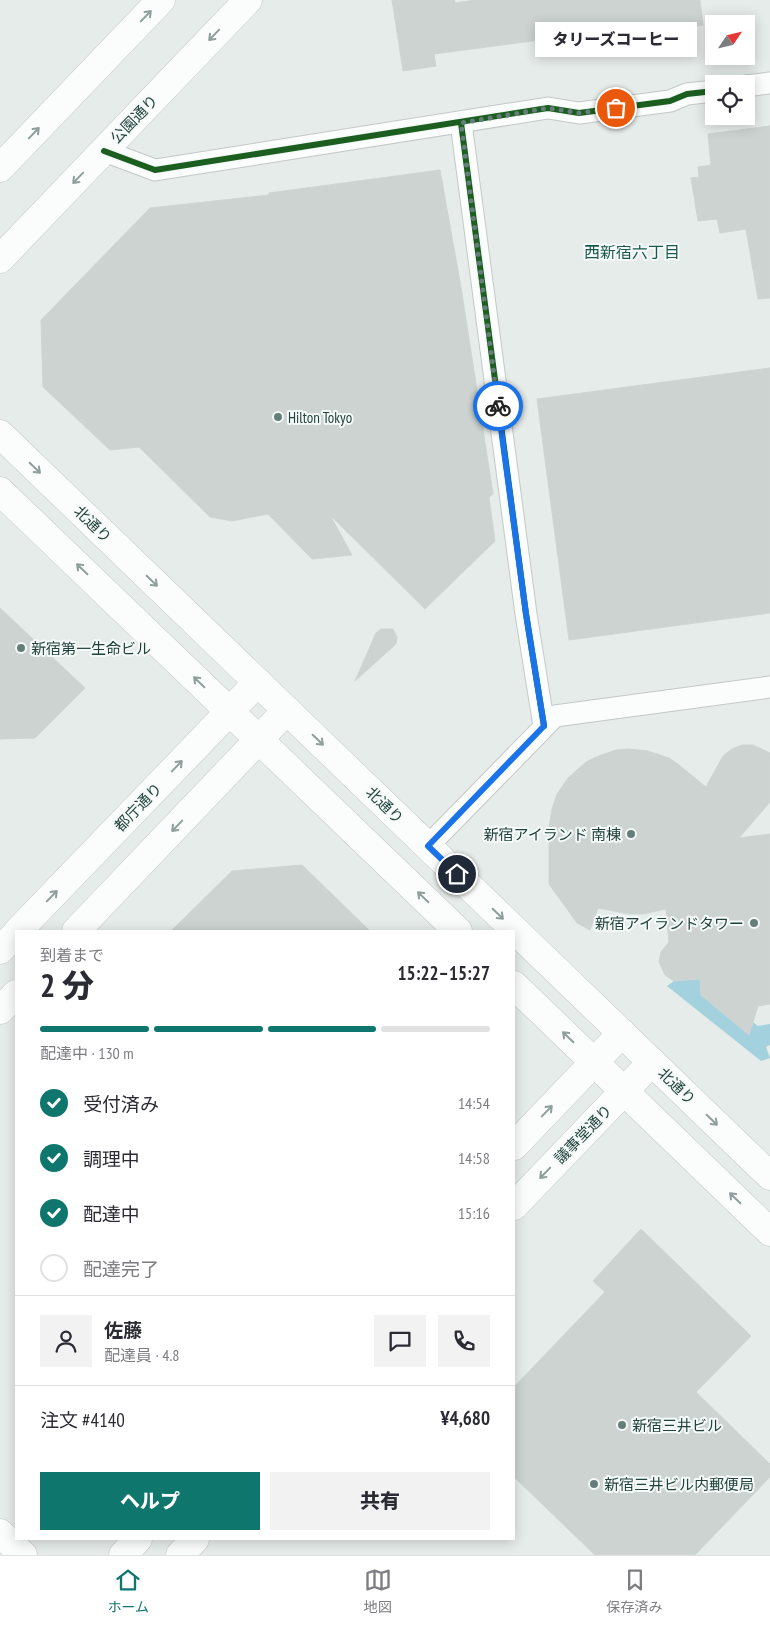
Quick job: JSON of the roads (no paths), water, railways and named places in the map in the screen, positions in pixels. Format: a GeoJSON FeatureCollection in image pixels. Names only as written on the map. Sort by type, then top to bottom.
{"type":"FeatureCollection","features":[{"type":"Feature","properties":{"kind":"main road"},"geometry":{"type":"LineString","coordinates":[[0,168],[161,0]]}},
{"type":"Feature","properties":{"kind":"main road","name":"公園通り"},"geometry":{"type":"LineString","coordinates":[[0,259],[248,0]]}},
{"type":"Feature","properties":{"kind":"main road","name":"北通り"},"geometry":{"type":"LineString","coordinates":[[0,434],[770,1176]]}},
{"type":"Feature","properties":{"kind":"main road"},"geometry":{"type":"LineString","coordinates":[[0,491],[457,930]]}},
{"type":"Feature","properties":{"kind":"main road","name":"都庁通り"},"geometry":{"type":"LineString","coordinates":[[19,930],[258,682]]}},
{"type":"Feature","properties":{"kind":"main road"},"geometry":{"type":"LineString","coordinates":[[77,930],[287,710]]}},
{"type":"Feature","properties":{"kind":"main road","name":"都庁通り"},"geometry":{"type":"LineString","coordinates":[[0,950],[15,934]]}},
{"type":"Feature","properties":{"kind":"main road"},"geometry":{"type":"LineString","coordinates":[[515,986],[770,1232]]}},
{"type":"Feature","properties":{"kind":"main road"},"geometry":{"type":"LineString","coordinates":[[0,1010],[15,995]]}},
{"type":"Feature","properties":{"kind":"main road"},"geometry":{"type":"LineString","coordinates":[[515,1145],[622,1033]]}},
{"type":"Feature","properties":{"kind":"main road","name":"議事堂通り"},"geometry":{"type":"LineString","coordinates":[[515,1205],[652,1062]]}},
{"type":"Feature","properties":{"kind":"main road"},"geometry":{"type":"LineString","coordinates":[[0,1533],[22,1555]]}},
{"type":"Feature","properties":{"kind":"main road"},"geometry":{"type":"LineString","coordinates":[[180,1555],[194,1540]]}},
{"type":"Feature","properties":{"kind":"street"},"geometry":{"type":"LineString","coordinates":[[755,85],[770,83]]}},
{"type":"Feature","properties":{"kind":"street"},"geometry":{"type":"LineString","coordinates":[[104,151],[155,170],[548,108],[579,113],[670,101],[687,94],[705,92]]}},
{"type":"Feature","properties":{"kind":"street"},"geometry":{"type":"LineString","coordinates":[[461,123],[526,614],[544,726]]}},
{"type":"Feature","properties":{"kind":"street"},"geometry":{"type":"LineString","coordinates":[[428,846],[555,716],[770,687]]}},
{"type":"Feature","properties":{"kind":"water"},"geometry":{"type":"Polygon","coordinates":[[[700,966],[730,1004],[758,1026],[770,1024],[770,1045],[766,1047],[770,1058],[761,1061],[667,986],[674,981],[686,980],[700,966]]]}},
{"type":"Feature","properties":{"kind":"place","name":"タリーズコーヒー"},"geometry":{"type":"Point","coordinates":[616,108]}},
{"type":"Feature","properties":{"kind":"place","name":"Hilton Tokyo"},"geometry":{"type":"Point","coordinates":[278,417]}},
{"type":"Feature","properties":{"kind":"place","name":"新宿第一生命ビル"},"geometry":{"type":"Point","coordinates":[21,648]}},
{"type":"Feature","properties":{"kind":"place","name":"新宿アイランド 南棟"},"geometry":{"type":"Point","coordinates":[631,834]}},
{"type":"Feature","properties":{"kind":"place","name":"新宿アイランドタワー"},"geometry":{"type":"Point","coordinates":[754,923]}},
{"type":"Feature","properties":{"kind":"place","name":"新宿三井ビル"},"geometry":{"type":"Point","coordinates":[622,1425]}},
{"type":"Feature","properties":{"kind":"place","name":"新宿三井ビル内郵便局"},"geometry":{"type":"Point","coordinates":[594,1484]}},
{"type":"Feature","properties":{"kind":"district","name":"西新宿六丁目"},"geometry":{"type":"Point","coordinates":[632,252]}}]}
